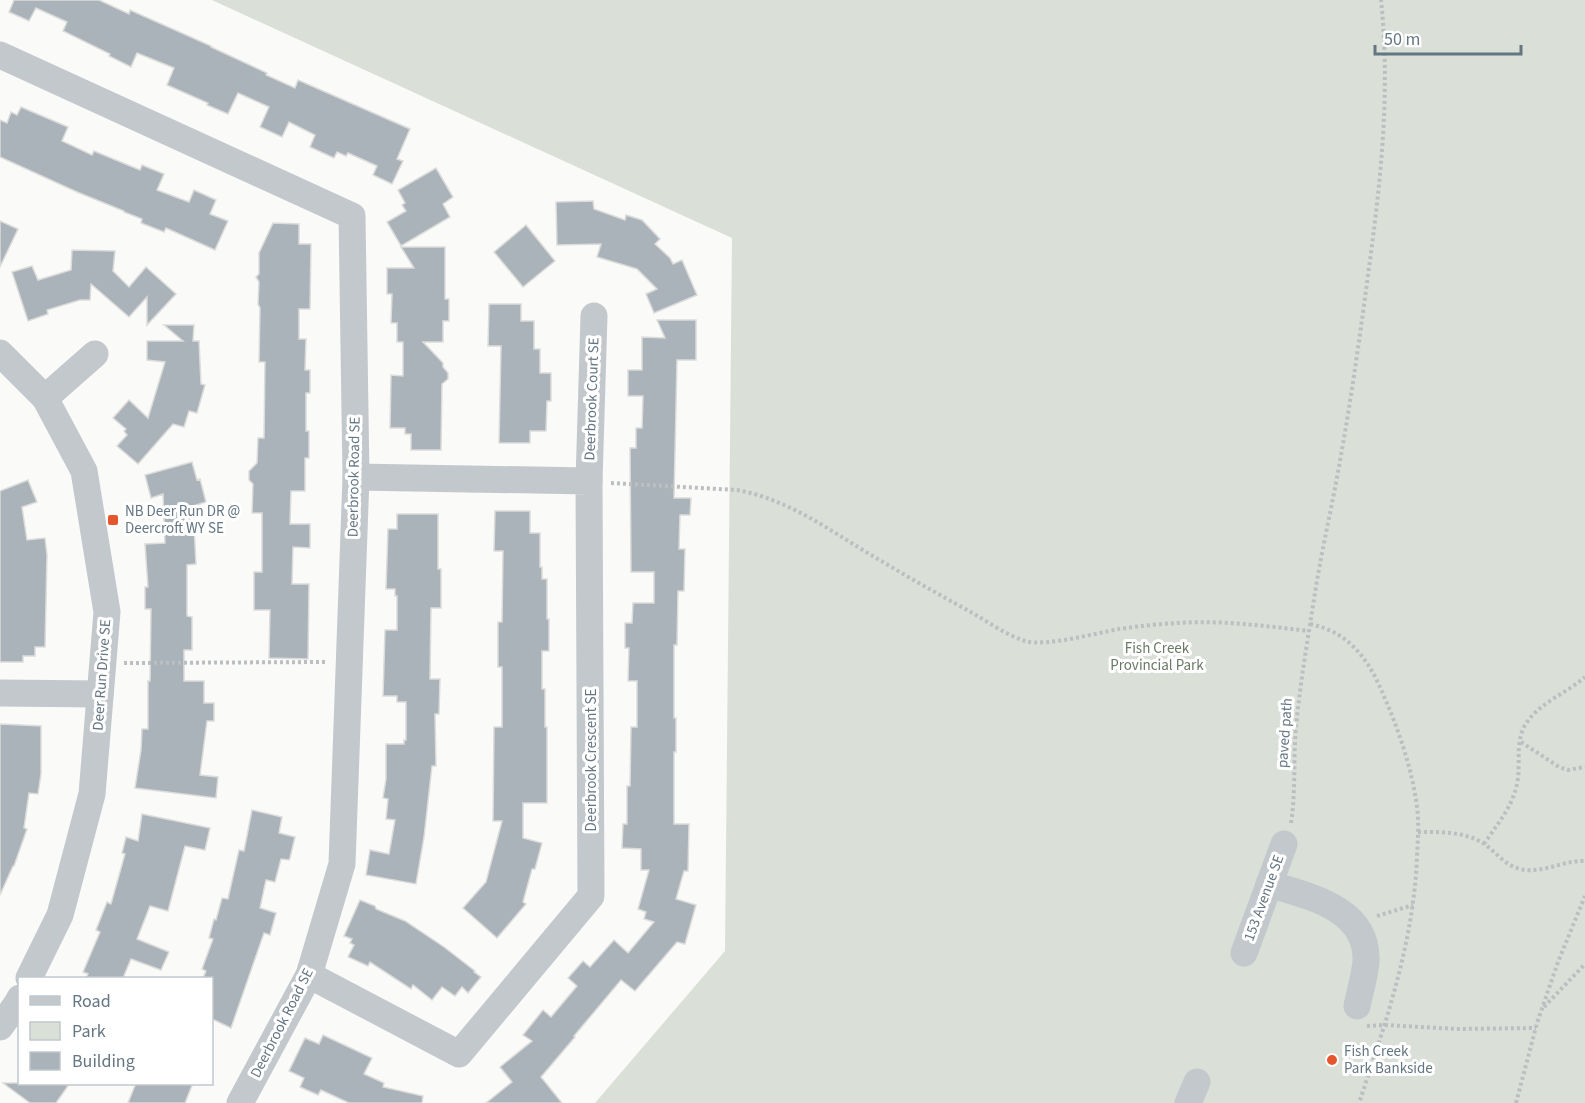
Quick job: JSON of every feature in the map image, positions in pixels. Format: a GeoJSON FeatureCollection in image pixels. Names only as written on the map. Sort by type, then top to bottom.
{"type":"FeatureCollection","features":[{"type":"Feature","properties":{"kind":"street","name":"Deerbrook Road SE"},"geometry":{"type":"LineString","coordinates":[[0,55],[352,216],[356,477],[342,864],[309,975],[240,1103]]}},
{"type":"Feature","properties":{"kind":"street","name":"Deerbrook Court SE"},"geometry":{"type":"LineString","coordinates":[[589,482],[594,316]]}},
{"type":"Feature","properties":{"kind":"street","name":"Deer Run Drive SE"},"geometry":{"type":"LineString","coordinates":[[0,353],[45,398],[84,471],[106,612],[92,794],[60,915],[29,977]]}},
{"type":"Feature","properties":{"kind":"street"},"geometry":{"type":"LineString","coordinates":[[45,398],[95,354]]}},
{"type":"Feature","properties":{"kind":"street"},"geometry":{"type":"LineString","coordinates":[[356,477],[589,482]]}},
{"type":"Feature","properties":{"kind":"street","name":"Deerbrook Crescent SE"},"geometry":{"type":"LineString","coordinates":[[309,975],[459,1054],[591,896],[589,482]]}},
{"type":"Feature","properties":{"kind":"street"},"geometry":{"type":"LineString","coordinates":[[0,693],[100,694]]}},
{"type":"Feature","properties":{"kind":"street","name":"153 Avenue SE"},"geometry":{"type":"LineString","coordinates":[[1244,953],[1284,844]]}},
{"type":"Feature","properties":{"kind":"street"},"geometry":{"type":"LineString","coordinates":[[1269,884],[1332,905],[1350,919],[1360,933],[1366,949],[1366,962],[1357,1016]]}},
{"type":"Feature","properties":{"kind":"street"},"geometry":{"type":"LineString","coordinates":[[0,1027],[18,1002]]}},
{"type":"Feature","properties":{"kind":"path","name":"paved path"},"geometry":{"type":"LineString","coordinates":[[1284,844],[1288,836],[1292,813],[1296,722],[1310,624],[1352,395],[1376,211],[1382,156],[1386,71],[1381,0]]}},
{"type":"Feature","properties":{"kind":"path"},"geometry":{"type":"LineString","coordinates":[[589,482],[737,490],[781,503],[1000,629],[1033,643],[1179,623],[1249,624],[1309,631]]}},
{"type":"Feature","properties":{"kind":"path"},"geometry":{"type":"LineString","coordinates":[[1310,624],[1322,626],[1343,638],[1363,657],[1375,676],[1397,729],[1411,773],[1417,807],[1417,865],[1410,930],[1385,1025],[1359,1103]]}},
{"type":"Feature","properties":{"kind":"path"},"geometry":{"type":"LineString","coordinates":[[103,664],[350,662]]}},
{"type":"Feature","properties":{"kind":"path"},"geometry":{"type":"LineString","coordinates":[[1484,844],[1504,817],[1513,799],[1518,779],[1519,748],[1524,728],[1538,710],[1585,677]]}},
{"type":"Feature","properties":{"kind":"path"},"geometry":{"type":"LineString","coordinates":[[1521,742],[1559,767],[1568,770],[1585,767]]}},
{"type":"Feature","properties":{"kind":"path"},"geometry":{"type":"LineString","coordinates":[[1418,832],[1448,832],[1469,837],[1484,844],[1505,862],[1523,870],[1541,870],[1585,861]]}},
{"type":"Feature","properties":{"kind":"path"},"geometry":{"type":"LineString","coordinates":[[1516,1103],[1536,1028],[1558,962],[1585,896]]}},
{"type":"Feature","properties":{"kind":"path"},"geometry":{"type":"LineString","coordinates":[[1353,923],[1413,905]]}},
{"type":"Feature","properties":{"kind":"path"},"geometry":{"type":"LineString","coordinates":[[1542,1010],[1585,964]]}},
{"type":"Feature","properties":{"kind":"path"},"geometry":{"type":"LineString","coordinates":[[1357,1016],[1385,1025],[1457,1029],[1536,1028]]}},
{"type":"Feature","properties":{"kind":"green space","name":"Fish Creek Provincial Park"},"geometry":{"type":"Polygon","coordinates":[[[212,0],[1585,0],[1585,1103],[595,1103],[725,951],[732,238],[212,0]]]}},
{"type":"Feature","properties":{"kind":"building"},"geometry":{"type":"Polygon","coordinates":[[[14,0],[99,0],[129,14],[130,10],[211,46],[295,88],[298,80],[410,129],[397,159],[403,161],[392,184],[373,175],[377,166],[348,153],[346,156],[337,152],[334,158],[310,147],[315,135],[289,122],[282,137],[260,127],[269,107],[238,93],[228,114],[167,85],[174,68],[137,53],[131,67],[63,31],[67,22],[36,8],[29,21],[9,12],[14,0]]]}},
{"type":"Feature","properties":{"kind":"building"},"geometry":{"type":"Polygon","coordinates":[[[21,107],[68,127],[62,141],[92,155],[94,151],[140,170],[142,165],[164,174],[157,190],[189,202],[194,190],[216,200],[210,214],[228,221],[215,250],[166,228],[164,232],[141,223],[142,219],[0,157],[0,120],[7,123],[11,112],[17,115],[21,107]]]}},
{"type":"Feature","properties":{"kind":"building"},"geometry":{"type":"Polygon","coordinates":[[[436,168],[453,197],[443,204],[450,217],[401,246],[387,222],[406,211],[402,205],[405,203],[398,190],[436,168]]]}},
{"type":"Feature","properties":{"kind":"building"},"geometry":{"type":"Polygon","coordinates":[[[593,201],[594,209],[625,220],[626,215],[642,220],[660,239],[655,244],[673,264],[682,260],[697,295],[654,313],[646,294],[657,289],[637,269],[597,257],[601,244],[557,245],[556,202],[593,201]]]}},
{"type":"Feature","properties":{"kind":"building"},"geometry":{"type":"Polygon","coordinates":[[[0,221],[18,229],[0,267],[0,221]]]}},
{"type":"Feature","properties":{"kind":"building"},"geometry":{"type":"Polygon","coordinates":[[[273,223],[299,224],[299,244],[311,244],[310,309],[299,309],[299,339],[306,339],[305,370],[310,370],[310,393],[306,393],[309,458],[305,458],[305,491],[291,491],[290,524],[310,524],[310,548],[293,547],[292,584],[309,584],[308,659],[269,658],[270,610],[254,610],[254,572],[262,572],[262,513],[252,513],[253,484],[249,480],[249,471],[257,463],[258,438],[264,438],[265,362],[259,362],[260,308],[258,304],[259,282],[256,277],[259,274],[259,253],[273,223]]]}},
{"type":"Feature","properties":{"kind":"building"},"geometry":{"type":"Polygon","coordinates":[[[526,225],[555,261],[523,287],[494,252],[526,225]]]}},
{"type":"Feature","properties":{"kind":"building"},"geometry":{"type":"Polygon","coordinates":[[[401,247],[445,247],[445,299],[449,299],[449,321],[443,321],[443,342],[423,342],[443,363],[448,373],[448,379],[442,384],[441,450],[411,450],[411,434],[405,434],[405,428],[390,428],[391,375],[403,376],[403,342],[397,342],[397,323],[391,323],[392,294],[387,294],[387,268],[414,268],[401,247]]]}},
{"type":"Feature","properties":{"kind":"building"},"geometry":{"type":"Polygon","coordinates":[[[72,250],[115,251],[113,271],[129,287],[146,267],[176,294],[147,325],[147,297],[129,317],[91,284],[90,300],[80,300],[47,310],[48,314],[28,321],[12,272],[32,266],[38,280],[71,270],[72,250]]]}},
{"type":"Feature","properties":{"kind":"building"},"geometry":{"type":"Polygon","coordinates":[[[489,304],[521,304],[521,321],[534,321],[534,349],[540,349],[540,373],[551,373],[551,401],[547,401],[546,431],[530,431],[530,443],[499,443],[501,346],[488,346],[489,304]]]}},
{"type":"Feature","properties":{"kind":"building"},"geometry":{"type":"Polygon","coordinates":[[[657,320],[696,320],[696,360],[677,360],[674,498],[691,498],[690,515],[680,515],[679,549],[685,549],[684,591],[678,591],[677,645],[674,645],[676,752],[674,752],[674,824],[689,824],[688,871],[684,871],[676,899],[696,905],[685,944],[677,942],[635,991],[621,980],[541,1077],[562,1103],[486,1103],[512,1082],[500,1067],[532,1041],[523,1035],[543,1010],[551,1017],[577,986],[568,978],[583,961],[590,967],[614,940],[628,953],[654,922],[644,919],[646,912],[638,909],[649,870],[641,870],[641,849],[622,848],[623,824],[627,824],[627,786],[630,786],[631,727],[637,727],[637,681],[628,681],[629,648],[625,648],[625,623],[632,623],[633,603],[654,603],[654,572],[631,572],[630,448],[636,448],[636,428],[642,428],[643,396],[628,396],[628,370],[642,370],[642,337],[665,338],[657,320]]]}},
{"type":"Feature","properties":{"kind":"building"},"geometry":{"type":"Polygon","coordinates":[[[164,325],[194,325],[193,341],[199,341],[201,384],[205,385],[197,413],[189,411],[184,427],[173,424],[138,464],[117,446],[127,435],[124,431],[126,429],[113,418],[129,400],[148,418],[165,362],[147,360],[147,341],[183,341],[164,325]]]}},
{"type":"Feature","properties":{"kind":"building"},"geometry":{"type":"Polygon","coordinates":[[[192,462],[197,480],[200,479],[206,502],[193,506],[196,564],[187,565],[187,616],[192,617],[192,650],[184,650],[184,681],[204,681],[204,703],[214,703],[214,721],[207,721],[200,775],[218,777],[216,798],[135,788],[142,729],[148,729],[148,681],[150,681],[151,609],[145,609],[145,587],[148,587],[145,544],[165,543],[163,494],[151,498],[145,475],[192,462]]]}},
{"type":"Feature","properties":{"kind":"building"},"geometry":{"type":"Polygon","coordinates":[[[28,480],[37,502],[22,507],[27,540],[45,538],[47,555],[45,647],[35,647],[35,656],[23,656],[23,662],[0,662],[0,491],[28,480]]]}},
{"type":"Feature","properties":{"kind":"building"},"geometry":{"type":"Polygon","coordinates":[[[495,511],[530,511],[530,533],[540,533],[540,567],[542,567],[542,579],[547,579],[547,619],[549,619],[549,651],[542,651],[542,689],[545,689],[545,727],[547,727],[547,803],[523,803],[523,838],[542,843],[523,902],[526,904],[497,938],[463,908],[486,882],[502,821],[493,821],[494,727],[502,727],[502,667],[498,667],[498,622],[502,622],[503,551],[494,551],[495,511]]]}},
{"type":"Feature","properties":{"kind":"building"},"geometry":{"type":"Polygon","coordinates":[[[397,514],[438,514],[438,569],[441,569],[441,608],[431,608],[430,679],[440,679],[439,714],[435,714],[436,766],[432,766],[416,884],[366,875],[370,850],[389,854],[395,820],[386,819],[388,799],[383,798],[386,779],[386,744],[404,744],[406,740],[406,702],[397,702],[397,696],[383,696],[385,630],[397,630],[397,596],[395,596],[395,589],[386,589],[388,529],[397,529],[397,514]]]}},
{"type":"Feature","properties":{"kind":"building"},"geometry":{"type":"Polygon","coordinates":[[[0,724],[41,726],[41,774],[38,794],[29,793],[24,828],[27,829],[14,866],[0,895],[0,724]]]}},
{"type":"Feature","properties":{"kind":"building"},"geometry":{"type":"Polygon","coordinates":[[[252,810],[282,817],[279,833],[295,837],[290,858],[289,860],[281,859],[275,882],[266,880],[260,908],[276,913],[270,935],[264,933],[231,1028],[213,1019],[213,977],[203,977],[206,971],[202,969],[213,939],[209,938],[214,919],[216,920],[222,898],[228,899],[239,850],[244,851],[252,810]]]}},
{"type":"Feature","properties":{"kind":"building"},"geometry":{"type":"Polygon","coordinates":[[[142,814],[210,828],[205,850],[185,846],[168,911],[150,906],[137,939],[169,952],[161,970],[131,959],[123,977],[86,977],[88,974],[83,972],[100,932],[96,930],[107,902],[111,904],[125,854],[122,853],[126,837],[138,841],[142,814]]]}},
{"type":"Feature","properties":{"kind":"building"},"geometry":{"type":"Polygon","coordinates":[[[360,900],[405,921],[444,947],[481,977],[468,993],[462,987],[455,996],[442,987],[432,1000],[413,985],[411,989],[370,962],[368,966],[348,957],[354,945],[350,943],[352,939],[344,936],[360,900]]]}},
{"type":"Feature","properties":{"kind":"building"},"geometry":{"type":"Polygon","coordinates":[[[323,1035],[372,1058],[364,1074],[384,1083],[383,1087],[423,1096],[422,1103],[349,1103],[321,1090],[318,1095],[300,1087],[304,1078],[289,1071],[305,1038],[319,1044],[323,1035]]]}},
{"type":"Feature","properties":{"kind":"building"},"geometry":{"type":"Polygon","coordinates":[[[3,1083],[69,1085],[56,1103],[30,1103],[3,1083]]]}},
{"type":"Feature","properties":{"kind":"building"},"geometry":{"type":"Polygon","coordinates":[[[135,1085],[192,1085],[185,1103],[128,1103],[135,1085]]]}},
{"type":"Feature","properties":{"kind":"place","name":"NB Deer Run DR @ Deercroft WY SE"},"geometry":{"type":"Point","coordinates":[113,520]}},
{"type":"Feature","properties":{"kind":"place","name":"Fish Creek Park Bankside"},"geometry":{"type":"Point","coordinates":[1332,1060]}}]}
